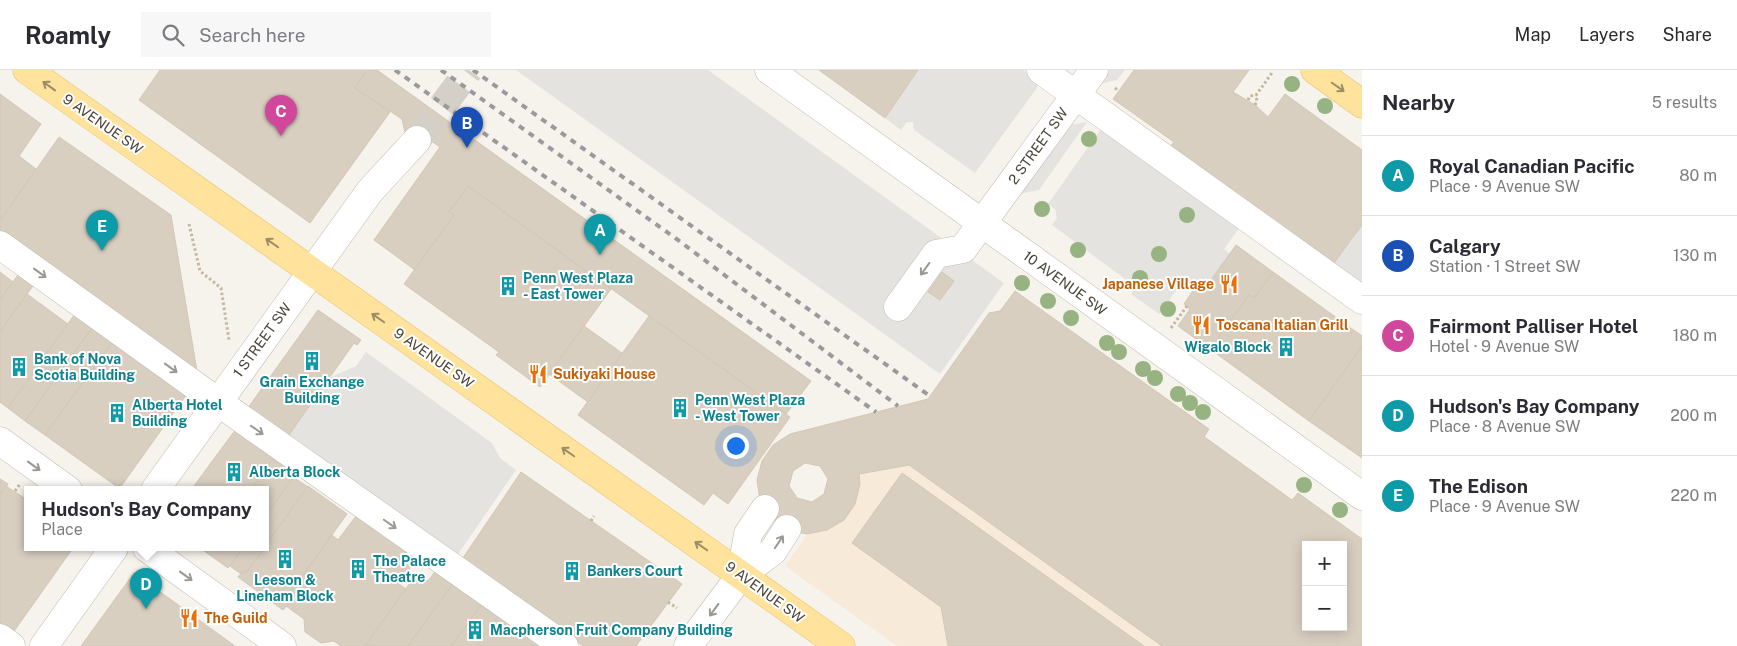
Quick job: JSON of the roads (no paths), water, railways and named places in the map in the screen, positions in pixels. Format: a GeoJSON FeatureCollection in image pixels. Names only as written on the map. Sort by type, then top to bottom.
{"type":"FeatureCollection","features":[{"type":"Feature","properties":{"kind":"main road","name":"9 AVENUE SW"},"geometry":{"type":"LineString","coordinates":[[27,70],[841,646]]}},
{"type":"Feature","properties":{"kind":"main road"},"geometry":{"type":"LineString","coordinates":[[1315,70],[1362,104]]}},
{"type":"Feature","properties":{"kind":"street","name":"10 AVENUE SW"},"geometry":{"type":"LineString","coordinates":[[769,70],[1362,496]]}},
{"type":"Feature","properties":{"kind":"street"},"geometry":{"type":"LineString","coordinates":[[1041,70],[1362,300]]}},
{"type":"Feature","properties":{"kind":"street","name":"2 STREET SW"},"geometry":{"type":"LineString","coordinates":[[898,307],[936,254],[963,249],[1094,70]]}},
{"type":"Feature","properties":{"kind":"street","name":"1 STREET SW"},"geometry":{"type":"LineString","coordinates":[[158,486],[410,134]]}},
{"type":"Feature","properties":{"kind":"street"},"geometry":{"type":"LineString","coordinates":[[0,245],[218,402],[564,646]]}},
{"type":"Feature","properties":{"kind":"street"},"geometry":{"type":"LineString","coordinates":[[0,441],[62,486]]}},
{"type":"Feature","properties":{"kind":"street"},"geometry":{"type":"LineString","coordinates":[[741,575],[748,534],[765,509]]}},
{"type":"Feature","properties":{"kind":"street"},"geometry":{"type":"LineString","coordinates":[[688,646],[741,575],[773,551],[787,529]]}},
{"type":"Feature","properties":{"kind":"street"},"geometry":{"type":"LineString","coordinates":[[44,646],[112,551]]}},
{"type":"Feature","properties":{"kind":"street"},"geometry":{"type":"LineString","coordinates":[[151,551],[282,646]]}},
{"type":"Feature","properties":{"kind":"street"},"geometry":{"type":"LineString","coordinates":[[0,638],[11,646]]}},
{"type":"Feature","properties":{"kind":"tunnel"},"geometry":{"type":"LineString","coordinates":[[417,140],[469,70]]}},
{"type":"Feature","properties":{"kind":"railway"},"geometry":{"type":"LineString","coordinates":[[395,70],[876,412]]}},
{"type":"Feature","properties":{"kind":"railway"},"geometry":{"type":"LineString","coordinates":[[441,70],[678,240],[898,406]]}},
{"type":"Feature","properties":{"kind":"railway"},"geometry":{"type":"LineString","coordinates":[[473,70],[930,396]]}},
{"type":"Feature","properties":{"kind":"place","name":"Fairmont Palliser Hotel"},"geometry":{"type":"Point","coordinates":[281,136]}},
{"type":"Feature","properties":{"kind":"place","name":"Calgary"},"geometry":{"type":"Point","coordinates":[467,148]}},
{"type":"Feature","properties":{"kind":"place","name":"The Edison"},"geometry":{"type":"Point","coordinates":[102,251]}},
{"type":"Feature","properties":{"kind":"place","name":"Royal Canadian Pacific"},"geometry":{"type":"Point","coordinates":[600,255]}},
{"type":"Feature","properties":{"kind":"place","name":"Japanese Village"},"geometry":{"type":"Point","coordinates":[1229,284]}},
{"type":"Feature","properties":{"kind":"place","name":"Penn West Plaza - East Tower"},"geometry":{"type":"Point","coordinates":[508,286]}},
{"type":"Feature","properties":{"kind":"place","name":"Toscana Italian Grill"},"geometry":{"type":"Point","coordinates":[1201,325]}},
{"type":"Feature","properties":{"kind":"place","name":"Wigalo Block"},"geometry":{"type":"Point","coordinates":[1286,347]}},
{"type":"Feature","properties":{"kind":"place","name":"Grain Exchange Building"},"geometry":{"type":"Point","coordinates":[312,361]}},
{"type":"Feature","properties":{"kind":"place","name":"Bank of Nova Scotia Building"},"geometry":{"type":"Point","coordinates":[19,367]}},
{"type":"Feature","properties":{"kind":"place","name":"Sukiyaki House"},"geometry":{"type":"Point","coordinates":[538,374]}},
{"type":"Feature","properties":{"kind":"place","name":"Penn West Plaza - West Tower"},"geometry":{"type":"Point","coordinates":[680,408]}},
{"type":"Feature","properties":{"kind":"place","name":"Alberta Hotel Building"},"geometry":{"type":"Point","coordinates":[117,413]}},
{"type":"Feature","properties":{"kind":"place","name":"Alberta Block"},"geometry":{"type":"Point","coordinates":[234,472]}},
{"type":"Feature","properties":{"kind":"place","name":"Leeson & Lineham Block"},"geometry":{"type":"Point","coordinates":[285,559]}},
{"type":"Feature","properties":{"kind":"place","name":"The Palace Theatre"},"geometry":{"type":"Point","coordinates":[358,569]}},
{"type":"Feature","properties":{"kind":"place","name":"Bankers Court"},"geometry":{"type":"Point","coordinates":[572,571]}},
{"type":"Feature","properties":{"kind":"place","name":"Hudson's Bay Company"},"geometry":{"type":"Point","coordinates":[146,609]}},
{"type":"Feature","properties":{"kind":"place","name":"The Guild"},"geometry":{"type":"Point","coordinates":[189,618]}},
{"type":"Feature","properties":{"kind":"place","name":"Macpherson Fruit Company Building"},"geometry":{"type":"Point","coordinates":[475,630]}}]}
